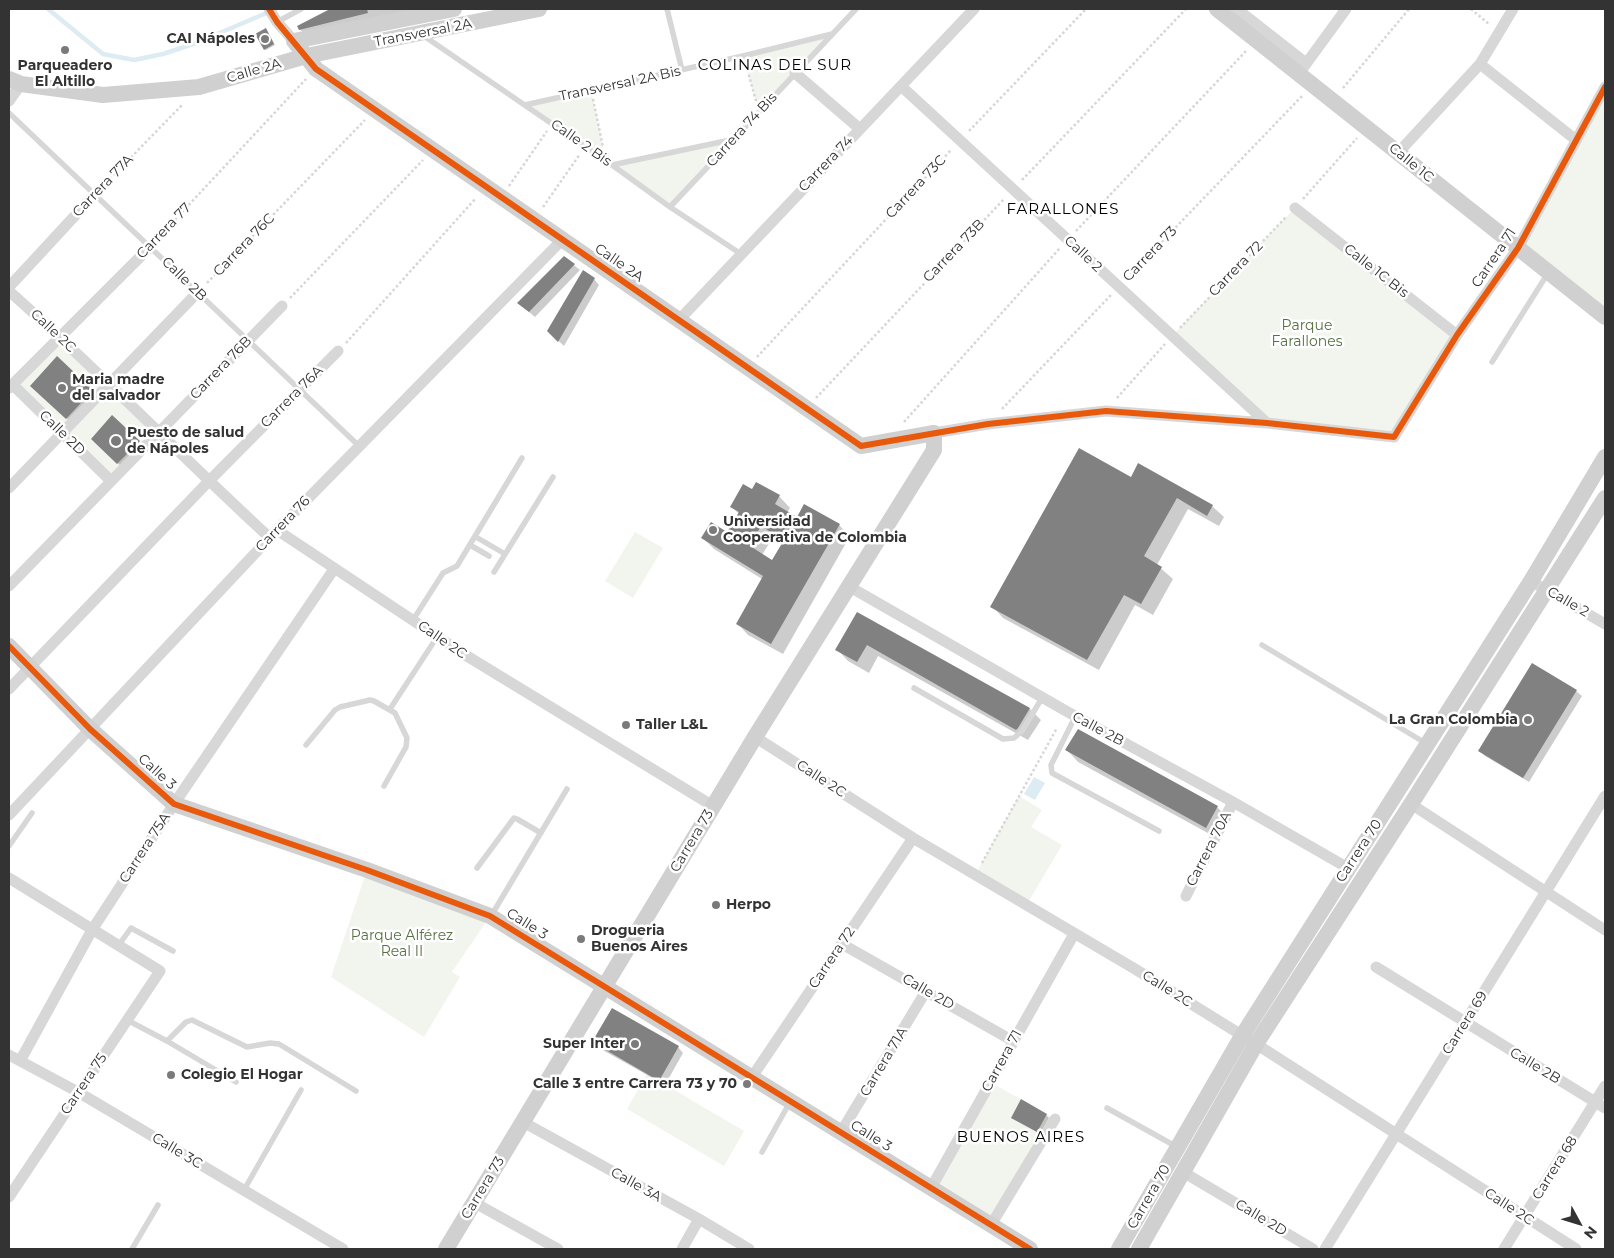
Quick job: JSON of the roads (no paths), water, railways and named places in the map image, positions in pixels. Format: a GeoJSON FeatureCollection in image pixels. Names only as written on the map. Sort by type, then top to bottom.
{"type":"FeatureCollection","features":[{"type":"Feature","properties":{"kind":"street"},"geometry":{"type":"LineString","coordinates":[[269,9],[277,22],[311,63]]}},
{"type":"Feature","properties":{"kind":"street","name":"Transversal 2A"},"geometry":{"type":"LineString","coordinates":[[294,42],[454,9]]}},
{"type":"Feature","properties":{"kind":"street","name":"Transversal 2A"},"geometry":{"type":"LineString","coordinates":[[311,63],[420,33],[540,9]]}},
{"type":"Feature","properties":{"kind":"street","name":"Carrera 74"},"geometry":{"type":"LineString","coordinates":[[679,320],[974,9]]}},
{"type":"Feature","properties":{"kind":"street","name":"Calle 1C"},"geometry":{"type":"LineString","coordinates":[[1217,9],[1302,68],[1313,85],[1605,317]]}},
{"type":"Feature","properties":{"kind":"street"},"geometry":{"type":"LineString","coordinates":[[1237,9],[1302,68],[1346,9]]}},
{"type":"Feature","properties":{"kind":"street"},"geometry":{"type":"LineString","coordinates":[[1398,153],[1480,64],[1512,9]]}},
{"type":"Feature","properties":{"kind":"street","name":"Calle 2A"},"geometry":{"type":"LineString","coordinates":[[15,81],[103,95],[199,87],[311,63],[375,110],[861,446],[934,433]]}},
{"type":"Feature","properties":{"kind":"street"},"geometry":{"type":"LineString","coordinates":[[1480,64],[1576,140]]}},
{"type":"Feature","properties":{"kind":"street"},"geometry":{"type":"LineString","coordinates":[[795,73],[860,128]]}},
{"type":"Feature","properties":{"kind":"street"},"geometry":{"type":"LineString","coordinates":[[9,101],[15,81]]}},
{"type":"Feature","properties":{"kind":"street","name":"Calle 2"},"geometry":{"type":"LineString","coordinates":[[900,86],[1267,423]]}},
{"type":"Feature","properties":{"kind":"street","name":"Carrera 71"},"geometry":{"type":"LineString","coordinates":[[1267,423],[1394,437],[1457,335],[1518,248],[1605,87]]}},
{"type":"Feature","properties":{"kind":"street","name":"Carrera 77A"},"geometry":{"type":"LineString","coordinates":[[9,289],[96,194]]}},
{"type":"Feature","properties":{"kind":"street","name":"Calle 1C Bis"},"geometry":{"type":"LineString","coordinates":[[1296,208],[1457,335]]}},
{"type":"Feature","properties":{"kind":"street","name":"Carrera 76"},"geometry":{"type":"LineString","coordinates":[[9,815],[273,534],[563,239]]}},
{"type":"Feature","properties":{"kind":"street","name":"Carrera 77"},"geometry":{"type":"LineString","coordinates":[[10,386],[150,246]]}},
{"type":"Feature","properties":{"kind":"street","name":"Calle 2C"},"geometry":{"type":"LineString","coordinates":[[9,289],[209,481],[273,534],[334,569],[437,637],[713,806]]}},
{"type":"Feature","properties":{"kind":"street"},"geometry":{"type":"LineString","coordinates":[[9,488],[198,292]]}},
{"type":"Feature","properties":{"kind":"street","name":"Carrera 76B"},"geometry":{"type":"LineString","coordinates":[[9,586],[282,306]]}},
{"type":"Feature","properties":{"kind":"street","name":"Carrera 76A"},"geometry":{"type":"LineString","coordinates":[[9,689],[209,481],[338,351]]}},
{"type":"Feature","properties":{"kind":"street","name":"Calle 2D"},"geometry":{"type":"LineString","coordinates":[[10,386],[111,481]]}},
{"type":"Feature","properties":{"kind":"street"},"geometry":{"type":"LineString","coordinates":[[934,433],[988,424],[1106,411],[1267,423]]}},
{"type":"Feature","properties":{"kind":"street","name":"Carrera 73"},"geometry":{"type":"LineString","coordinates":[[446,1249],[755,736],[934,450],[934,433]]}},
{"type":"Feature","properties":{"kind":"street","name":"Carrera 70"},"geometry":{"type":"LineString","coordinates":[[1119,1249],[1242,1036],[1531,581],[1605,457]]}},
{"type":"Feature","properties":{"kind":"street","name":"Carrera 70"},"geometry":{"type":"LineString","coordinates":[[1139,1249],[1256,1044],[1548,590],[1605,498]]}},
{"type":"Feature","properties":{"kind":"street","name":"Carrera 75A"},"geometry":{"type":"LineString","coordinates":[[20,1061],[92,930],[174,804],[334,569]]}},
{"type":"Feature","properties":{"kind":"street","name":"Calle 2"},"geometry":{"type":"LineString","coordinates":[[1531,581],[1605,624]]}},
{"type":"Feature","properties":{"kind":"street","name":"Calle 2B"},"geometry":{"type":"LineString","coordinates":[[850,587],[1070,714],[1233,802],[1348,868]]}},
{"type":"Feature","properties":{"kind":"street","name":"Calle 3"},"geometry":{"type":"LineString","coordinates":[[9,646],[90,729],[174,804],[367,870],[490,916],[1030,1249]]}},
{"type":"Feature","properties":{"kind":"street","name":"Calle 2C"},"geometry":{"type":"LineString","coordinates":[[755,736],[913,838],[1135,969],[1256,1044],[1576,1249]]}},
{"type":"Feature","properties":{"kind":"street","name":"Carrera 69"},"geometry":{"type":"LineString","coordinates":[[1325,1249],[1605,796]]}},
{"type":"Feature","properties":{"kind":"street","name":"Carrera 70A"},"geometry":{"type":"LineString","coordinates":[[1186,896],[1233,802]]}},
{"type":"Feature","properties":{"kind":"street"},"geometry":{"type":"LineString","coordinates":[[1411,804],[1605,930]]}},
{"type":"Feature","properties":{"kind":"street","name":"Carrera 72"},"geometry":{"type":"LineString","coordinates":[[752,1077],[913,838]]}},
{"type":"Feature","properties":{"kind":"street"},"geometry":{"type":"LineString","coordinates":[[9,878],[118,946]]}},
{"type":"Feature","properties":{"kind":"street","name":"Carrera 71"},"geometry":{"type":"LineString","coordinates":[[931,1188],[1074,934]]}},
{"type":"Feature","properties":{"kind":"street","name":"Calle 2D"},"geometry":{"type":"LineString","coordinates":[[842,944],[1013,1041]]}},
{"type":"Feature","properties":{"kind":"street","name":"Carrera 75"},"geometry":{"type":"LineString","coordinates":[[9,1197],[160,971],[118,946]]}},
{"type":"Feature","properties":{"kind":"street","name":"Calle 2B"},"geometry":{"type":"LineString","coordinates":[[1376,968],[1600,1105]]}},
{"type":"Feature","properties":{"kind":"street","name":"Carrera 71A"},"geometry":{"type":"LineString","coordinates":[[841,1132],[926,991]]}},
{"type":"Feature","properties":{"kind":"street","name":"Calle 3C"},"geometry":{"type":"LineString","coordinates":[[9,1055],[78,1092],[343,1249]]}},
{"type":"Feature","properties":{"kind":"street","name":"Carrera 68"},"geometry":{"type":"LineString","coordinates":[[1504,1249],[1600,1105],[1605,1086]]}},
{"type":"Feature","properties":{"kind":"street"},"geometry":{"type":"LineString","coordinates":[[991,1225],[1055,1119]]}},
{"type":"Feature","properties":{"kind":"street","name":"Calle 3A"},"geometry":{"type":"LineString","coordinates":[[523,1122],[699,1219],[749,1249]]}},
{"type":"Feature","properties":{"kind":"street","name":"Calle 2D"},"geometry":{"type":"LineString","coordinates":[[1183,1172],[1313,1249]]}},
{"type":"Feature","properties":{"kind":"street"},"geometry":{"type":"LineString","coordinates":[[475,1203],[558,1249]]}},
{"type":"Feature","properties":{"kind":"street"},"geometry":{"type":"LineString","coordinates":[[682,1249],[699,1219]]}},
{"type":"Feature","properties":{"kind":"lane"},"geometry":{"type":"LineString","coordinates":[[277,22],[301,9]]}},
{"type":"Feature","properties":{"kind":"lane"},"geometry":{"type":"LineString","coordinates":[[667,9],[682,70]]}},
{"type":"Feature","properties":{"kind":"lane","name":"Carrera 74 Bis"},"geometry":{"type":"LineString","coordinates":[[670,207],[856,9]]}},
{"type":"Feature","properties":{"kind":"lane","name":"Calle 2 Bis"},"geometry":{"type":"LineString","coordinates":[[420,33],[585,146],[670,207],[741,254]]}},
{"type":"Feature","properties":{"kind":"lane","name":"Transversal 2A Bis"},"geometry":{"type":"LineString","coordinates":[[525,105],[744,56],[832,34]]}},
{"type":"Feature","properties":{"kind":"lane","name":"Calle 2B"},"geometry":{"type":"LineString","coordinates":[[9,113],[359,446]]}},
{"type":"Feature","properties":{"kind":"lane"},"geometry":{"type":"LineString","coordinates":[[612,165],[734,139]]}},
{"type":"Feature","properties":{"kind":"lane"},"geometry":{"type":"LineString","coordinates":[[1492,362],[1548,272]]}},
{"type":"Feature","properties":{"kind":"lane"},"geometry":{"type":"LineString","coordinates":[[413,620],[443,573],[457,566],[522,458]]}},
{"type":"Feature","properties":{"kind":"lane"},"geometry":{"type":"LineString","coordinates":[[494,572],[553,476]]}},
{"type":"Feature","properties":{"kind":"lane"},"geometry":{"type":"LineString","coordinates":[[476,537],[505,554]]}},
{"type":"Feature","properties":{"kind":"lane"},"geometry":{"type":"LineString","coordinates":[[470,545],[489,556]]}},
{"type":"Feature","properties":{"kind":"lane"},"geometry":{"type":"LineString","coordinates":[[390,709],[437,637]]}},
{"type":"Feature","properties":{"kind":"lane"},"geometry":{"type":"LineString","coordinates":[[1262,644],[1428,744]]}},
{"type":"Feature","properties":{"kind":"lane"},"geometry":{"type":"LineString","coordinates":[[914,688],[1003,739],[1014,738],[1022,731],[1042,698]]}},
{"type":"Feature","properties":{"kind":"lane"},"geometry":{"type":"LineString","coordinates":[[306,745],[335,710],[340,707],[370,700],[390,709],[395,713],[407,738],[406,747],[384,786]]}},
{"type":"Feature","properties":{"kind":"lane"},"geometry":{"type":"LineString","coordinates":[[1070,714],[1051,765],[1052,772],[1159,831]]}},
{"type":"Feature","properties":{"kind":"lane"},"geometry":{"type":"LineString","coordinates":[[490,916],[567,789]]}},
{"type":"Feature","properties":{"kind":"lane"},"geometry":{"type":"LineString","coordinates":[[9,846],[32,813]]}},
{"type":"Feature","properties":{"kind":"lane"},"geometry":{"type":"LineString","coordinates":[[477,868],[514,818],[541,833]]}},
{"type":"Feature","properties":{"kind":"lane"},"geometry":{"type":"LineString","coordinates":[[118,946],[129,929],[132,928],[173,950]]}},
{"type":"Feature","properties":{"kind":"lane"},"geometry":{"type":"LineString","coordinates":[[127,1020],[167,1041],[236,1082]]}},
{"type":"Feature","properties":{"kind":"lane"},"geometry":{"type":"LineString","coordinates":[[167,1041],[186,1022],[192,1020],[246,1047],[270,1043],[279,1044],[356,1091]]}},
{"type":"Feature","properties":{"kind":"lane"},"geometry":{"type":"LineString","coordinates":[[244,1190],[301,1090]]}},
{"type":"Feature","properties":{"kind":"lane"},"geometry":{"type":"LineString","coordinates":[[762,1152],[791,1102]]}},
{"type":"Feature","properties":{"kind":"lane"},"geometry":{"type":"LineString","coordinates":[[1107,1108],[1178,1147]]}},
{"type":"Feature","properties":{"kind":"lane"},"geometry":{"type":"LineString","coordinates":[[132,1249],[158,1205]]}},
{"type":"Feature","properties":{"kind":"waterway"},"geometry":{"type":"LineString","coordinates":[[48,9],[103,54],[134,60],[163,54],[196,43],[276,9]]}},
{"type":"Feature","properties":{"kind":"place","name":"CAI Nápoles"},"geometry":{"type":"Point","coordinates":[265,39]}},
{"type":"Feature","properties":{"kind":"place","name":"Parqueadero El Altillo"},"geometry":{"type":"Point","coordinates":[65,50]}},
{"type":"Feature","properties":{"kind":"place","name":"Maria madre del salvador"},"geometry":{"type":"Point","coordinates":[62,388]}},
{"type":"Feature","properties":{"kind":"place","name":"Puesto de salud de Nápoles"},"geometry":{"type":"Point","coordinates":[116,441]}},
{"type":"Feature","properties":{"kind":"place","name":"Universidad Cooperativa de Colombia"},"geometry":{"type":"Point","coordinates":[713,530]}},
{"type":"Feature","properties":{"kind":"place","name":"La Gran Colombia"},"geometry":{"type":"Point","coordinates":[1528,720]}},
{"type":"Feature","properties":{"kind":"place","name":"Taller L&L"},"geometry":{"type":"Point","coordinates":[626,725]}},
{"type":"Feature","properties":{"kind":"place","name":"Herpo"},"geometry":{"type":"Point","coordinates":[716,905]}},
{"type":"Feature","properties":{"kind":"place","name":"Drogueria Buenos Aires"},"geometry":{"type":"Point","coordinates":[581,939]}},
{"type":"Feature","properties":{"kind":"place","name":"Super Inter"},"geometry":{"type":"Point","coordinates":[635,1044]}},
{"type":"Feature","properties":{"kind":"place","name":"Colegio El Hogar"},"geometry":{"type":"Point","coordinates":[171,1075]}},
{"type":"Feature","properties":{"kind":"place","name":"Calle 3 entre Carrera 73 y 70"},"geometry":{"type":"Point","coordinates":[747,1084]}},
{"type":"Feature","properties":{"kind":"district","name":"COLINAS DEL SUR"},"geometry":{"type":"Point","coordinates":[775,66]}},
{"type":"Feature","properties":{"kind":"district","name":"FARALLONES"},"geometry":{"type":"Point","coordinates":[1063,210]}},
{"type":"Feature","properties":{"kind":"district","name":"BUENOS AIRES"},"geometry":{"type":"Point","coordinates":[1021,1138]}},
{"type":"Feature","properties":{"kind":"park label","name":"Parque Farallones"},"geometry":{"type":"Point","coordinates":[1307,334]}},
{"type":"Feature","properties":{"kind":"park label","name":"Parque Alférez Real II"},"geometry":{"type":"Point","coordinates":[402,944]}}]}
